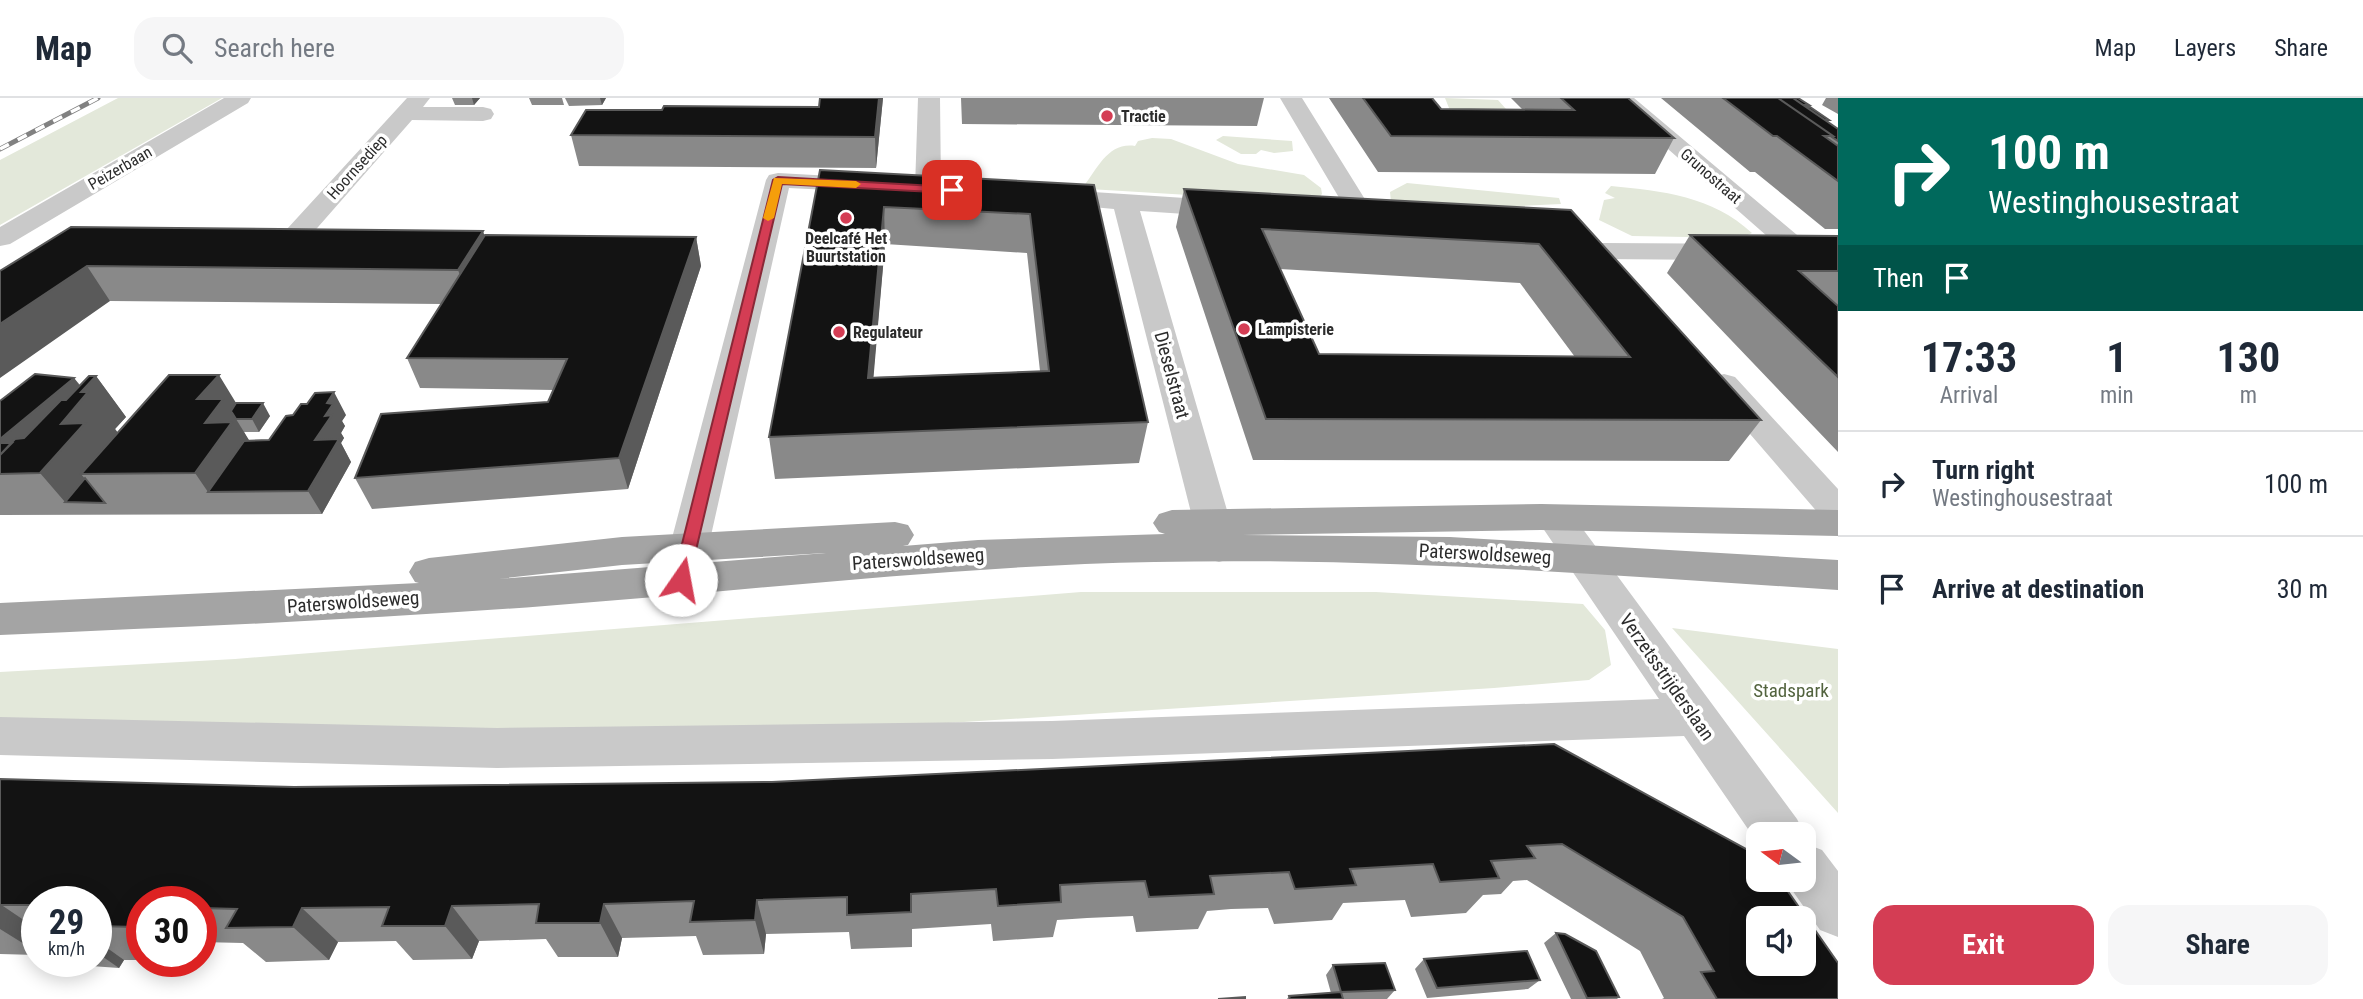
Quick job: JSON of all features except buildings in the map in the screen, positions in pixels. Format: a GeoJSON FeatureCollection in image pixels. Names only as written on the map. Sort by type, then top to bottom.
{"type":"FeatureCollection","features":[{"type":"Feature","properties":{"kind":"main road","name":"Paterswoldseweg"},"geometry":{"type":"LineString","coordinates":[[0,593],[72,592],[401,573],[978,554],[1215,535],[1555,517],[1838,523]]}},
{"type":"Feature","properties":{"kind":"main road","name":"Paterswoldseweg"},"geometry":{"type":"LineString","coordinates":[[1215,535],[1838,575]]}},
{"type":"Feature","properties":{"kind":"main road","name":"Paterswoldseweg"},"geometry":{"type":"LineString","coordinates":[[0,619],[268,608],[685,563]]}},
{"type":"Feature","properties":{"kind":"street","name":"Peizerbaan"},"geometry":{"type":"LineString","coordinates":[[0,238],[240,98]]}},
{"type":"Feature","properties":{"kind":"street"},"geometry":{"type":"LineString","coordinates":[[928,188],[929,98]]}},
{"type":"Feature","properties":{"kind":"street"},"geometry":{"type":"LineString","coordinates":[[1291,98],[1363,217]]}},
{"type":"Feature","properties":{"kind":"street","name":"Grunostraat"},"geometry":{"type":"LineString","coordinates":[[1621,98],[1802,253]]}},
{"type":"Feature","properties":{"kind":"street"},"geometry":{"type":"LineString","coordinates":[[412,106],[483,114]]}},
{"type":"Feature","properties":{"kind":"street","name":"Hoornsediep"},"geometry":{"type":"LineString","coordinates":[[225,237],[295,237],[412,106]]}},
{"type":"Feature","properties":{"kind":"street"},"geometry":{"type":"LineString","coordinates":[[685,563],[778,180],[954,190]]}},
{"type":"Feature","properties":{"kind":"street"},"geometry":{"type":"LineString","coordinates":[[1020,195],[1251,210]]}},
{"type":"Feature","properties":{"kind":"street","name":"Dieselstraat"},"geometry":{"type":"LineString","coordinates":[[1125,202],[1215,535]]}},
{"type":"Feature","properties":{"kind":"street"},"geometry":{"type":"LineString","coordinates":[[1335,215],[1390,219]]}},
{"type":"Feature","properties":{"kind":"street"},"geometry":{"type":"LineString","coordinates":[[1630,281],[1592,240],[1738,252],[1838,253]]}},
{"type":"Feature","properties":{"kind":"street"},"geometry":{"type":"LineString","coordinates":[[1738,252],[1761,274]]}},
{"type":"Feature","properties":{"kind":"street"},"geometry":{"type":"LineString","coordinates":[[1704,362],[1838,512]]}},
{"type":"Feature","properties":{"kind":"street","name":"Verzetsstrijderslaan"},"geometry":{"type":"LineString","coordinates":[[1555,517],[1771,822]]}},
{"type":"Feature","properties":{"kind":"street"},"geometry":{"type":"LineString","coordinates":[[0,736],[497,748],[1052,740],[1694,717]]}},
{"type":"Feature","properties":{"kind":"street"},"geometry":{"type":"LineString","coordinates":[[1816,883],[1838,912]]}},
{"type":"Feature","properties":{"kind":"green space"},"geometry":{"type":"Polygon","coordinates":[[[118,98],[222,98],[0,225],[0,160],[118,98]]]}},
{"type":"Feature","properties":{"kind":"green space"},"geometry":{"type":"Polygon","coordinates":[[[1445,98],[1498,100],[1531,137],[1455,123],[1445,98]]]}},
{"type":"Feature","properties":{"kind":"green space"},"geometry":{"type":"Polygon","coordinates":[[[1223,136],[1292,141],[1293,151],[1274,153],[1261,150],[1256,154],[1241,154],[1216,140],[1223,136]]]}},
{"type":"Feature","properties":{"kind":"green space"},"geometry":{"type":"Polygon","coordinates":[[[1152,138],[1171,139],[1238,164],[1304,175],[1321,188],[1322,194],[1318,199],[1304,202],[1089,189],[1084,186],[1111,152],[1152,138]]]}},
{"type":"Feature","properties":{"kind":"green space"},"geometry":{"type":"Polygon","coordinates":[[[1407,183],[1559,198],[1561,204],[1414,211],[1391,202],[1390,192],[1407,183]]]}},
{"type":"Feature","properties":{"kind":"green space"},"geometry":{"type":"Polygon","coordinates":[[[1611,186],[1668,193],[1704,203],[1737,221],[1752,233],[1741,238],[1632,236],[1599,220],[1604,200],[1615,198],[1605,193],[1611,186]]]}},
{"type":"Feature","properties":{"kind":"green space"},"geometry":{"type":"Polygon","coordinates":[[[1081,592],[1376,592],[1583,604],[1605,630],[1611,665],[1589,680],[948,723],[534,732],[0,723],[0,672],[235,659],[1081,592]]]}},
{"type":"Feature","properties":{"kind":"green space","name":"Stadspark"},"geometry":{"type":"Polygon","coordinates":[[[1672,628],[1838,649],[1838,813],[1672,628]]]}},
{"type":"Feature","properties":{"kind":"railway"},"geometry":{"type":"LineString","coordinates":[[0,149],[98,98]]}},
{"type":"Feature","properties":{"kind":"slow traffic"},"geometry":{"type":"LineString","coordinates":[[768,218],[778,180],[856,184]]}},
{"type":"Feature","properties":{"kind":"place","name":"Tractie"},"geometry":{"type":"Point","coordinates":[1107,116]}},
{"type":"Feature","properties":{"kind":"place","name":"Deelcafé Het Buurtstation"},"geometry":{"type":"Point","coordinates":[846,218]}},
{"type":"Feature","properties":{"kind":"place","name":"Lampisterie"},"geometry":{"type":"Point","coordinates":[1244,329]}},
{"type":"Feature","properties":{"kind":"place","name":"Regulateur"},"geometry":{"type":"Point","coordinates":[839,332]}},
{"type":"Feature","properties":{"kind":"route"},"geometry":{"type":"LineString","coordinates":[[681,580],[778,180],[952,190]]}}]}
